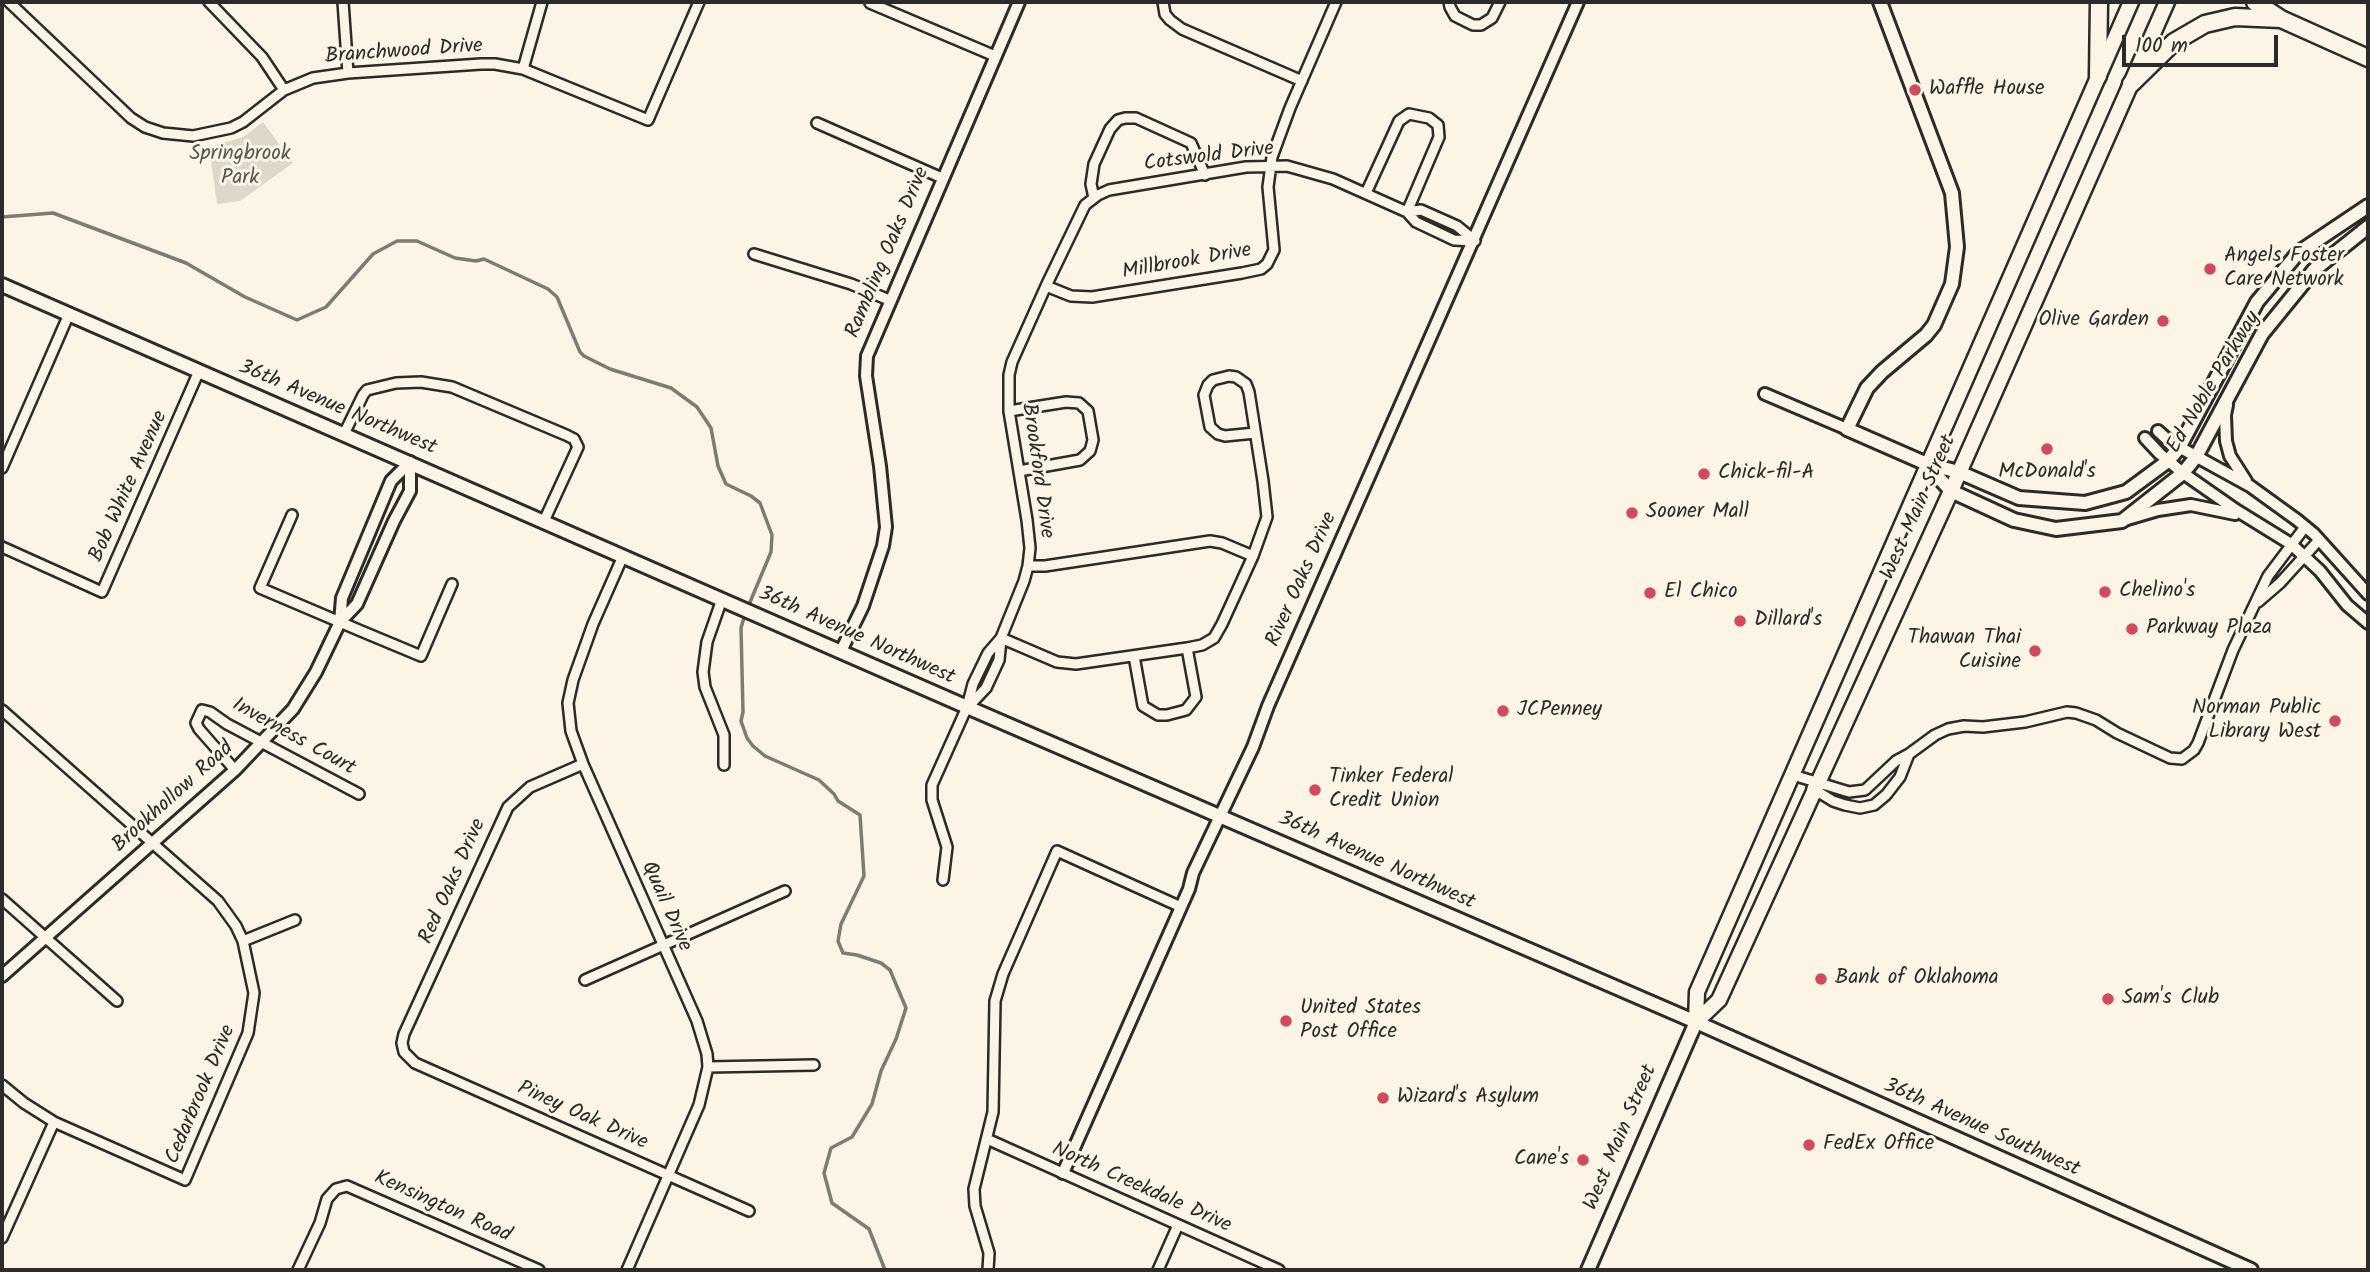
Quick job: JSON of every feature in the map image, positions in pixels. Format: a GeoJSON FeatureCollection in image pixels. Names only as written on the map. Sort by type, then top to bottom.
{"type":"FeatureCollection","features":[{"type":"Feature","properties":{"kind":"highway"},"geometry":{"type":"LineString","coordinates":[[2098,76],[2099,2]]}},
{"type":"Feature","properties":{"kind":"highway"},"geometry":{"type":"LineString","coordinates":[[2255,2],[2281,19],[2368,58]]}},
{"type":"Feature","properties":{"kind":"highway"},"geometry":{"type":"LineString","coordinates":[[2131,84],[2174,42],[2205,24],[2235,17],[2281,19]]}},
{"type":"Feature","properties":{"kind":"main road"},"geometry":{"type":"LineString","coordinates":[[1847,429],[1867,388],[1934,325],[1952,284],[1957,247],[1952,193],[1880,2]]}},
{"type":"Feature","properties":{"kind":"main road","name":"West Main Street"},"geometry":{"type":"LineString","coordinates":[[1588,1270],[1696,1022],[1697,992],[2131,2]]}},
{"type":"Feature","properties":{"kind":"main road","name":"West Main Street"},"geometry":{"type":"LineString","coordinates":[[1696,1022],[1719,1000],[1951,491],[2167,2]]}},
{"type":"Feature","properties":{"kind":"main road","name":"Ed Noble Parkway"},"geometry":{"type":"LineString","coordinates":[[1847,429],[1927,464],[1959,472],[2019,498],[2085,503],[2126,492],[2168,461],[2179,448],[2257,302],[2298,253],[2368,205]]}},
{"type":"Feature","properties":{"kind":"main road","name":"Ed Noble Parkway"},"geometry":{"type":"LineString","coordinates":[[1927,464],[1951,491],[2014,520],[2056,529],[2122,521],[2183,472],[2196,457],[2262,334],[2314,270],[2368,227]]}},
{"type":"Feature","properties":{"kind":"main road","name":"36th Avenue Northwest"},"geometry":{"type":"LineString","coordinates":[[2,285],[1696,1022]]}},
{"type":"Feature","properties":{"kind":"main road","name":"36th Avenue Southwest"},"geometry":{"type":"LineString","coordinates":[[1696,1022],[2246,1269]]}},
{"type":"Feature","properties":{"kind":"street","name":"Branchwood Drive"},"geometry":{"type":"LineString","coordinates":[[9,2],[120,109],[145,127],[163,133],[193,136],[231,128],[243,122],[284,90],[313,78],[481,64],[523,69],[648,120],[699,2]]}},
{"type":"Feature","properties":{"kind":"street"},"geometry":{"type":"LineString","coordinates":[[209,2],[245,37],[284,90]]}},
{"type":"Feature","properties":{"kind":"street"},"geometry":{"type":"LineString","coordinates":[[343,2],[348,73]]}},
{"type":"Feature","properties":{"kind":"street"},"geometry":{"type":"LineString","coordinates":[[523,69],[542,2]]}},
{"type":"Feature","properties":{"kind":"street"},"geometry":{"type":"LineString","coordinates":[[870,2],[995,56]]}},
{"type":"Feature","properties":{"kind":"street","name":"Rambling Oaks Drive"},"geometry":{"type":"LineString","coordinates":[[841,652],[863,606],[884,537],[885,517],[865,365],[870,345],[1019,2]]}},
{"type":"Feature","properties":{"kind":"street"},"geometry":{"type":"LineString","coordinates":[[1163,2],[1165,14],[1182,29],[1302,81]]}},
{"type":"Feature","properties":{"kind":"street","name":"Millbrook Drive"},"geometry":{"type":"LineString","coordinates":[[1046,286],[1071,296],[1092,297],[1264,268],[1275,250],[1268,194],[1270,166],[1290,108],[1336,2]]}},
{"type":"Feature","properties":{"kind":"street"},"geometry":{"type":"LineString","coordinates":[[1450,2],[1455,16],[1473,25],[1481,25],[1492,18],[1500,2]]}},
{"type":"Feature","properties":{"kind":"street","name":"River Oaks Drive"},"geometry":{"type":"LineString","coordinates":[[1063,1173],[1181,907],[1193,873],[1253,747],[1273,695],[1578,2]]}},
{"type":"Feature","properties":{"kind":"street"},"geometry":{"type":"LineString","coordinates":[[1366,193],[1399,121],[1409,114],[1429,118],[1438,125],[1439,137],[1407,212]]}},
{"type":"Feature","properties":{"kind":"street"},"geometry":{"type":"LineString","coordinates":[[1094,198],[1091,177],[1094,164],[1110,129],[1118,120],[1125,118],[1136,118],[1191,143],[1205,175]]}},
{"type":"Feature","properties":{"kind":"street"},"geometry":{"type":"LineString","coordinates":[[817,123],[942,178]]}},
{"type":"Feature","properties":{"kind":"street","name":"Cotswold Drive"},"geometry":{"type":"LineString","coordinates":[[1094,198],[1109,190],[1246,167],[1301,169],[1333,178],[1407,212],[1421,211],[1457,226],[1475,241]]}},
{"type":"Feature","properties":{"kind":"street","name":"Brookford Drive"},"geometry":{"type":"LineString","coordinates":[[943,880],[947,847],[932,800],[932,785],[967,707],[986,688],[999,660],[1001,638],[1028,566],[1030,548],[1009,411],[1008,392],[1012,362],[1080,213],[1094,198]]}},
{"type":"Feature","properties":{"kind":"street"},"geometry":{"type":"LineString","coordinates":[[754,254],[851,284],[889,300]]}},
{"type":"Feature","properties":{"kind":"street"},"geometry":{"type":"LineString","coordinates":[[2,468],[69,314]]}},
{"type":"Feature","properties":{"kind":"street","name":"Bob White Avenue"},"geometry":{"type":"LineString","coordinates":[[2,547],[102,592],[199,371]]}},
{"type":"Feature","properties":{"kind":"street"},"geometry":{"type":"LineString","coordinates":[[1001,638],[1066,664],[1202,645],[1218,632],[1253,556],[1267,517],[1263,481],[1255,433],[1245,384],[1230,376],[1213,380],[1205,395],[1210,427],[1225,436],[1255,433]]}},
{"type":"Feature","properties":{"kind":"street"},"geometry":{"type":"LineString","coordinates":[[344,434],[367,390],[396,383],[421,382],[452,387],[566,435],[574,439],[578,447],[544,521]]}},
{"type":"Feature","properties":{"kind":"street"},"geometry":{"type":"LineString","coordinates":[[2231,391],[2225,415],[2226,441],[2230,456],[2250,486]]}},
{"type":"Feature","properties":{"kind":"street","name":"Ed Noble Parkway"},"geometry":{"type":"LineString","coordinates":[[1765,394],[1847,429]]}},
{"type":"Feature","properties":{"kind":"street"},"geometry":{"type":"LineString","coordinates":[[1009,411],[1066,402],[1079,403],[1088,411],[1092,433],[1090,451],[1080,460],[1019,471]]}},
{"type":"Feature","properties":{"kind":"street"},"geometry":{"type":"LineString","coordinates":[[2158,432],[2179,448],[2250,486],[2305,527],[2368,594]]}},
{"type":"Feature","properties":{"kind":"street"},"geometry":{"type":"LineString","coordinates":[[2145,438],[2183,472],[2291,544],[2347,605],[2368,623]]}},
{"type":"Feature","properties":{"kind":"street","name":"Brookhollow Road"},"geometry":{"type":"LineString","coordinates":[[340,622],[342,598],[391,481],[410,461]]}},
{"type":"Feature","properties":{"kind":"street","name":"Brookhollow Road"},"geometry":{"type":"LineString","coordinates":[[2,976],[235,770],[293,709],[340,622],[357,604],[410,491],[410,461]]}},
{"type":"Feature","properties":{"kind":"street"},"geometry":{"type":"LineString","coordinates":[[2122,521],[2158,510],[2191,505],[2227,511],[2254,520]]}},
{"type":"Feature","properties":{"kind":"street"},"geometry":{"type":"LineString","coordinates":[[292,515],[260,588],[421,656],[452,583]]}},
{"type":"Feature","properties":{"kind":"street"},"geometry":{"type":"LineString","coordinates":[[1793,775],[1816,786],[1849,792],[1865,790],[1896,761],[1948,729],[2025,722],[2067,712],[2096,720],[2170,758],[2182,759],[2194,750],[2198,743],[2233,650],[2268,576],[2305,527]]}},
{"type":"Feature","properties":{"kind":"street"},"geometry":{"type":"LineString","coordinates":[[2257,603],[2280,583],[2319,540]]}},
{"type":"Feature","properties":{"kind":"street"},"geometry":{"type":"LineString","coordinates":[[1028,566],[1045,566],[1210,541],[1253,556]]}},
{"type":"Feature","properties":{"kind":"street","name":"Quail Drive"},"geometry":{"type":"LineString","coordinates":[[623,556],[593,624],[569,693],[571,731],[583,764],[697,1021],[708,1067],[699,1105],[626,1270]]}},
{"type":"Feature","properties":{"kind":"street"},"geometry":{"type":"LineString","coordinates":[[722,598],[707,642],[703,672],[705,687],[724,735],[723,765]]}},
{"type":"Feature","properties":{"kind":"street"},"geometry":{"type":"LineString","coordinates":[[1134,656],[1143,706],[1152,713],[1167,715],[1186,710],[1196,696],[1192,662],[1187,648]]}},
{"type":"Feature","properties":{"kind":"street","name":"Cedarbrook Drive"},"geometry":{"type":"LineString","coordinates":[[2,710],[218,901],[236,926],[243,942],[254,993],[252,1018],[235,1067],[185,1180],[54,1122]]}},
{"type":"Feature","properties":{"kind":"street","name":"Inverness Court"},"geometry":{"type":"LineString","coordinates":[[235,770],[199,729],[196,723],[202,710],[359,794]]}},
{"type":"Feature","properties":{"kind":"street"},"geometry":{"type":"LineString","coordinates":[[1816,786],[1833,801],[1860,808],[1874,805],[1900,777],[1909,754]]}},
{"type":"Feature","properties":{"kind":"street","name":"Red Oaks Drive"},"geometry":{"type":"LineString","coordinates":[[404,1052],[404,1034],[508,807],[530,787],[583,764]]}},
{"type":"Feature","properties":{"kind":"street"},"geometry":{"type":"LineString","coordinates":[[988,1270],[989,1253],[974,1198],[975,1180],[993,1112],[993,1018],[998,988],[1057,851],[1181,907]]}},
{"type":"Feature","properties":{"kind":"street"},"geometry":{"type":"LineString","coordinates":[[585,980],[785,891]]}},
{"type":"Feature","properties":{"kind":"street"},"geometry":{"type":"LineString","coordinates":[[2,899],[117,1001]]}},
{"type":"Feature","properties":{"kind":"street"},"geometry":{"type":"LineString","coordinates":[[243,942],[295,920]]}},
{"type":"Feature","properties":{"kind":"street","name":"Piney Oak Drive"},"geometry":{"type":"LineString","coordinates":[[404,1052],[415,1063],[749,1211]]}},
{"type":"Feature","properties":{"kind":"street"},"geometry":{"type":"LineString","coordinates":[[708,1067],[814,1065]]}},
{"type":"Feature","properties":{"kind":"street"},"geometry":{"type":"LineString","coordinates":[[2,1085],[23,1103],[54,1122],[2,1238]]}},
{"type":"Feature","properties":{"kind":"street","name":"North Creekdale Drive"},"geometry":{"type":"LineString","coordinates":[[987,1139],[1279,1270]]}},
{"type":"Feature","properties":{"kind":"street","name":"Kensington Road"},"geometry":{"type":"LineString","coordinates":[[298,1270],[320,1223],[327,1199],[336,1189],[347,1186],[539,1270]]}},
{"type":"Feature","properties":{"kind":"street"},"geometry":{"type":"LineString","coordinates":[[1158,1270],[1178,1225]]}},
{"type":"Feature","properties":{"kind":"green space","name":"Springbrook Park"},"geometry":{"type":"Polygon","coordinates":[[[263,122],[293,163],[240,201],[217,204],[209,147],[243,137],[263,122]]]}},
{"type":"Feature","properties":{"kind":"waterway"},"geometry":{"type":"LineString","coordinates":[[2,217],[53,213],[186,263],[245,297],[297,320],[326,307],[373,254],[397,241],[417,241],[455,258],[476,261],[484,259],[548,289],[557,297],[584,356],[610,369],[671,388],[697,407],[711,428],[718,466],[726,484],[760,503],[772,535],[771,552],[748,607]]}},
{"type":"Feature","properties":{"kind":"waterway"},"geometry":{"type":"LineString","coordinates":[[745,614],[741,628],[741,721],[747,738],[765,756],[819,780],[838,801],[860,815],[864,876],[841,924],[838,941],[843,953],[881,963],[890,970],[906,1008],[896,1039],[881,1071],[872,1104],[852,1137],[831,1148],[824,1173],[832,1203],[869,1229],[885,1270]]}},
{"type":"Feature","properties":{"kind":"place","name":"Waffle House"},"geometry":{"type":"Point","coordinates":[1915,90]}},
{"type":"Feature","properties":{"kind":"place","name":"Angels Foster Care Network"},"geometry":{"type":"Point","coordinates":[2210,269]}},
{"type":"Feature","properties":{"kind":"place","name":"Olive Garden"},"geometry":{"type":"Point","coordinates":[2163,321]}},
{"type":"Feature","properties":{"kind":"place","name":"McDonald's"},"geometry":{"type":"Point","coordinates":[2047,449]}},
{"type":"Feature","properties":{"kind":"place","name":"Chick-fil-A"},"geometry":{"type":"Point","coordinates":[1704,474]}},
{"type":"Feature","properties":{"kind":"place","name":"Sooner Mall"},"geometry":{"type":"Point","coordinates":[1632,513]}},
{"type":"Feature","properties":{"kind":"place","name":"Chelino's"},"geometry":{"type":"Point","coordinates":[2105,592]}},
{"type":"Feature","properties":{"kind":"place","name":"El Chico"},"geometry":{"type":"Point","coordinates":[1650,593]}},
{"type":"Feature","properties":{"kind":"place","name":"Dillard's"},"geometry":{"type":"Point","coordinates":[1740,621]}},
{"type":"Feature","properties":{"kind":"place","name":"Parkway Plaza"},"geometry":{"type":"Point","coordinates":[2132,629]}},
{"type":"Feature","properties":{"kind":"place","name":"Thawan Thai Cuisine"},"geometry":{"type":"Point","coordinates":[2035,651]}},
{"type":"Feature","properties":{"kind":"place","name":"JCPenney"},"geometry":{"type":"Point","coordinates":[1503,711]}},
{"type":"Feature","properties":{"kind":"place","name":"Norman Public Library West"},"geometry":{"type":"Point","coordinates":[2335,721]}},
{"type":"Feature","properties":{"kind":"place","name":"Tinker Federal Credit Union"},"geometry":{"type":"Point","coordinates":[1315,790]}},
{"type":"Feature","properties":{"kind":"place","name":"Bank of Oklahoma"},"geometry":{"type":"Point","coordinates":[1821,979]}},
{"type":"Feature","properties":{"kind":"place","name":"Sam's Club"},"geometry":{"type":"Point","coordinates":[2108,999]}},
{"type":"Feature","properties":{"kind":"place","name":"United States Post Office"},"geometry":{"type":"Point","coordinates":[1286,1021]}},
{"type":"Feature","properties":{"kind":"place","name":"Wizard's Asylum"},"geometry":{"type":"Point","coordinates":[1383,1098]}},
{"type":"Feature","properties":{"kind":"place","name":"FedEx Office"},"geometry":{"type":"Point","coordinates":[1809,1145]}},
{"type":"Feature","properties":{"kind":"place","name":"Cane's"},"geometry":{"type":"Point","coordinates":[1583,1160]}}]}
